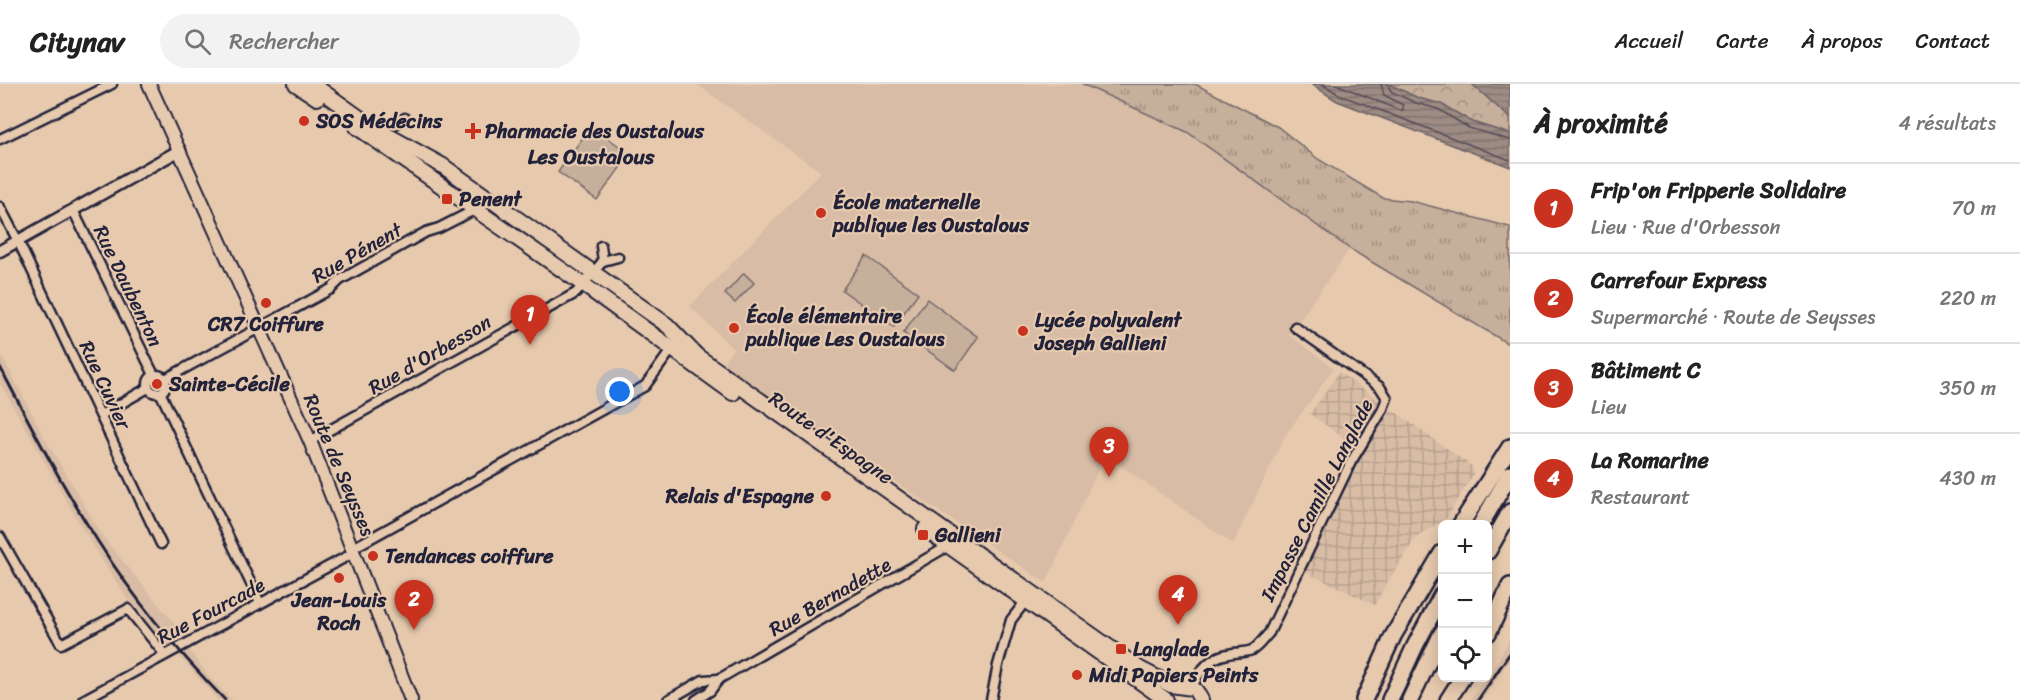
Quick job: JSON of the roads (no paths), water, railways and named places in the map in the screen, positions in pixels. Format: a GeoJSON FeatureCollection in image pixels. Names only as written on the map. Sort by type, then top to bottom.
{"type":"FeatureCollection","features":[{"type":"Feature","properties":{"kind":"highway"},"geometry":{"type":"LineString","coordinates":[[1464,520],[1510,447]]}},
{"type":"Feature","properties":{"kind":"highway"},"geometry":{"type":"LineString","coordinates":[[1484,520],[1510,474]]}},
{"type":"Feature","properties":{"kind":"highway"},"geometry":{"type":"LineString","coordinates":[[1492,544],[1510,512]]}},
{"type":"Feature","properties":{"kind":"highway"},"geometry":{"type":"LineString","coordinates":[[1364,700],[1393,636],[1438,561]]}},
{"type":"Feature","properties":{"kind":"highway"},"geometry":{"type":"LineString","coordinates":[[1490,628],[1510,586]]}},
{"type":"Feature","properties":{"kind":"highway"},"geometry":{"type":"LineString","coordinates":[[1390,700],[1415,646],[1438,604]]}},
{"type":"Feature","properties":{"kind":"highway"},"geometry":{"type":"LineString","coordinates":[[1410,700],[1438,643]]}},
{"type":"Feature","properties":{"kind":"highway"},"geometry":{"type":"LineString","coordinates":[[1448,700],[1459,682]]}},
{"type":"Feature","properties":{"kind":"main road","name":"Route de Seysses"},"geometry":{"type":"LineString","coordinates":[[149,84],[310,441],[411,700]]}},
{"type":"Feature","properties":{"kind":"main road","name":"Route d'Espagne"},"geometry":{"type":"LineString","coordinates":[[296,84],[584,285],[672,350],[1028,597],[1168,700]]}},
{"type":"Feature","properties":{"kind":"main road","name":"Route d'Espagne"},"geometry":{"type":"LineString","coordinates":[[312,84],[374,128],[443,166],[667,325],[697,356],[951,544]]}},
{"type":"Feature","properties":{"kind":"main road","name":"Route d'Espagne"},"geometry":{"type":"LineString","coordinates":[[1028,597],[1140,669],[1163,681],[1186,687]]}},
{"type":"Feature","properties":{"kind":"main road"},"geometry":{"type":"LineString","coordinates":[[1168,700],[1172,694],[1186,687],[1196,691],[1201,700]]}},
{"type":"Feature","properties":{"kind":"street"},"geometry":{"type":"LineString","coordinates":[[0,139],[112,84]]}},
{"type":"Feature","properties":{"kind":"street"},"geometry":{"type":"LineString","coordinates":[[394,125],[405,118]]}},
{"type":"Feature","properties":{"kind":"street"},"geometry":{"type":"LineString","coordinates":[[0,251],[180,150]]}},
{"type":"Feature","properties":{"kind":"street"},"geometry":{"type":"LineString","coordinates":[[473,209],[492,201]]}},
{"type":"Feature","properties":{"kind":"street","name":"Rue Cuvier"},"geometry":{"type":"LineString","coordinates":[[0,207],[161,544]]}},
{"type":"Feature","properties":{"kind":"street","name":"Rue Pénent"},"geometry":{"type":"LineString","coordinates":[[165,379],[331,289],[340,280],[426,232],[439,228],[473,209]]}},
{"type":"Feature","properties":{"kind":"street","name":"Rue Daubenton"},"geometry":{"type":"LineString","coordinates":[[73,210],[154,375]]}},
{"type":"Feature","properties":{"kind":"street"},"geometry":{"type":"LineString","coordinates":[[601,246],[603,261]]}},
{"type":"Feature","properties":{"kind":"street"},"geometry":{"type":"LineString","coordinates":[[593,273],[603,261],[618,257]]}},
{"type":"Feature","properties":{"kind":"street","name":"Rue d'Orbesson"},"geometry":{"type":"LineString","coordinates":[[310,441],[576,293],[593,273]]}},
{"type":"Feature","properties":{"kind":"street","name":"Impasse Camille Langlade"},"geometry":{"type":"LineString","coordinates":[[1186,687],[1207,663],[1225,654],[1247,652],[1269,633],[1351,462],[1383,411],[1388,398],[1380,387],[1295,327]]}},
{"type":"Feature","properties":{"kind":"street","name":"Rue Fourcade"},"geometry":{"type":"LineString","coordinates":[[83,700],[645,386],[672,350]]}},
{"type":"Feature","properties":{"kind":"street"},"geometry":{"type":"LineString","coordinates":[[101,415],[148,388],[150,378],[154,375],[160,375],[165,379],[167,387],[161,394]]}},
{"type":"Feature","properties":{"kind":"street"},"geometry":{"type":"LineString","coordinates":[[148,388],[153,393],[161,394]]}},
{"type":"Feature","properties":{"kind":"street"},"geometry":{"type":"LineString","coordinates":[[161,394],[260,603]]}},
{"type":"Feature","properties":{"kind":"street"},"geometry":{"type":"LineString","coordinates":[[0,537],[61,644],[129,609],[165,655]]}},
{"type":"Feature","properties":{"kind":"street","name":"Rue Bernadette"},"geometry":{"type":"LineString","coordinates":[[696,700],[710,692],[719,679],[951,544]]}},
{"type":"Feature","properties":{"kind":"street"},"geometry":{"type":"LineString","coordinates":[[991,700],[1011,620],[1028,597]]}},
{"type":"Feature","properties":{"kind":"street","name":"Rue Bernadette"},"geometry":{"type":"LineString","coordinates":[[668,700],[703,680],[719,679]]}},
{"type":"Feature","properties":{"kind":"water"},"geometry":{"type":"Polygon","coordinates":[[[1311,84],[1389,84],[1418,98],[1441,104],[1472,122],[1510,134],[1510,167],[1337,101],[1311,84]]]}},
{"type":"Feature","properties":{"kind":"water"},"geometry":{"type":"Polygon","coordinates":[[[1472,84],[1510,84],[1510,118],[1472,84]]]}},
{"type":"Feature","properties":{"kind":"railway"},"geometry":{"type":"LineString","coordinates":[[0,367],[85,521],[127,585],[158,625],[225,700]]}},
{"type":"Feature","properties":{"kind":"railway"},"geometry":{"type":"LineString","coordinates":[[1478,700],[1510,653]]}},
{"type":"Feature","properties":{"kind":"place","name":"SOS Médecins"},"geometry":{"type":"Point","coordinates":[304,121]}},
{"type":"Feature","properties":{"kind":"place","name":"Pharmacie des Oustalous"},"geometry":{"type":"Point","coordinates":[473,131]}},
{"type":"Feature","properties":{"kind":"place","name":"Penent"},"geometry":{"type":"Point","coordinates":[447,199]}},
{"type":"Feature","properties":{"kind":"place","name":"École maternelle publique les Oustalous"},"geometry":{"type":"Point","coordinates":[821,213]}},
{"type":"Feature","properties":{"kind":"place","name":"CR7 Coiffure"},"geometry":{"type":"Point","coordinates":[266,303]}},
{"type":"Feature","properties":{"kind":"place","name":"École élémentaire publique Les Oustalous"},"geometry":{"type":"Point","coordinates":[734,328]}},
{"type":"Feature","properties":{"kind":"place","name":"Lycée polyvalent Joseph Gallieni"},"geometry":{"type":"Point","coordinates":[1023,331]}},
{"type":"Feature","properties":{"kind":"place","name":"Frip'on Fripperie Solidaire"},"geometry":{"type":"Point","coordinates":[530,345]}},
{"type":"Feature","properties":{"kind":"place","name":"Sainte-Cécile"},"geometry":{"type":"Point","coordinates":[157,384]}},
{"type":"Feature","properties":{"kind":"place","name":"Bâtiment C"},"geometry":{"type":"Point","coordinates":[1109,477]}},
{"type":"Feature","properties":{"kind":"place","name":"Relais d'Espagne"},"geometry":{"type":"Point","coordinates":[826,496]}},
{"type":"Feature","properties":{"kind":"place","name":"Gallieni"},"geometry":{"type":"Point","coordinates":[923,535]}},
{"type":"Feature","properties":{"kind":"place","name":"Tendances coiffure"},"geometry":{"type":"Point","coordinates":[373,556]}},
{"type":"Feature","properties":{"kind":"place","name":"Jean-Louis Roch"},"geometry":{"type":"Point","coordinates":[339,578]}},
{"type":"Feature","properties":{"kind":"place","name":"La Romarine"},"geometry":{"type":"Point","coordinates":[1178,625]}},
{"type":"Feature","properties":{"kind":"place","name":"Carrefour Express"},"geometry":{"type":"Point","coordinates":[414,630]}},
{"type":"Feature","properties":{"kind":"place","name":"Langlade"},"geometry":{"type":"Point","coordinates":[1121,649]}},
{"type":"Feature","properties":{"kind":"place","name":"Midi Papiers Peints"},"geometry":{"type":"Point","coordinates":[1077,675]}},
{"type":"Feature","properties":{"kind":"district","name":"Les Oustalous"},"geometry":{"type":"Point","coordinates":[591,157]}}]}
